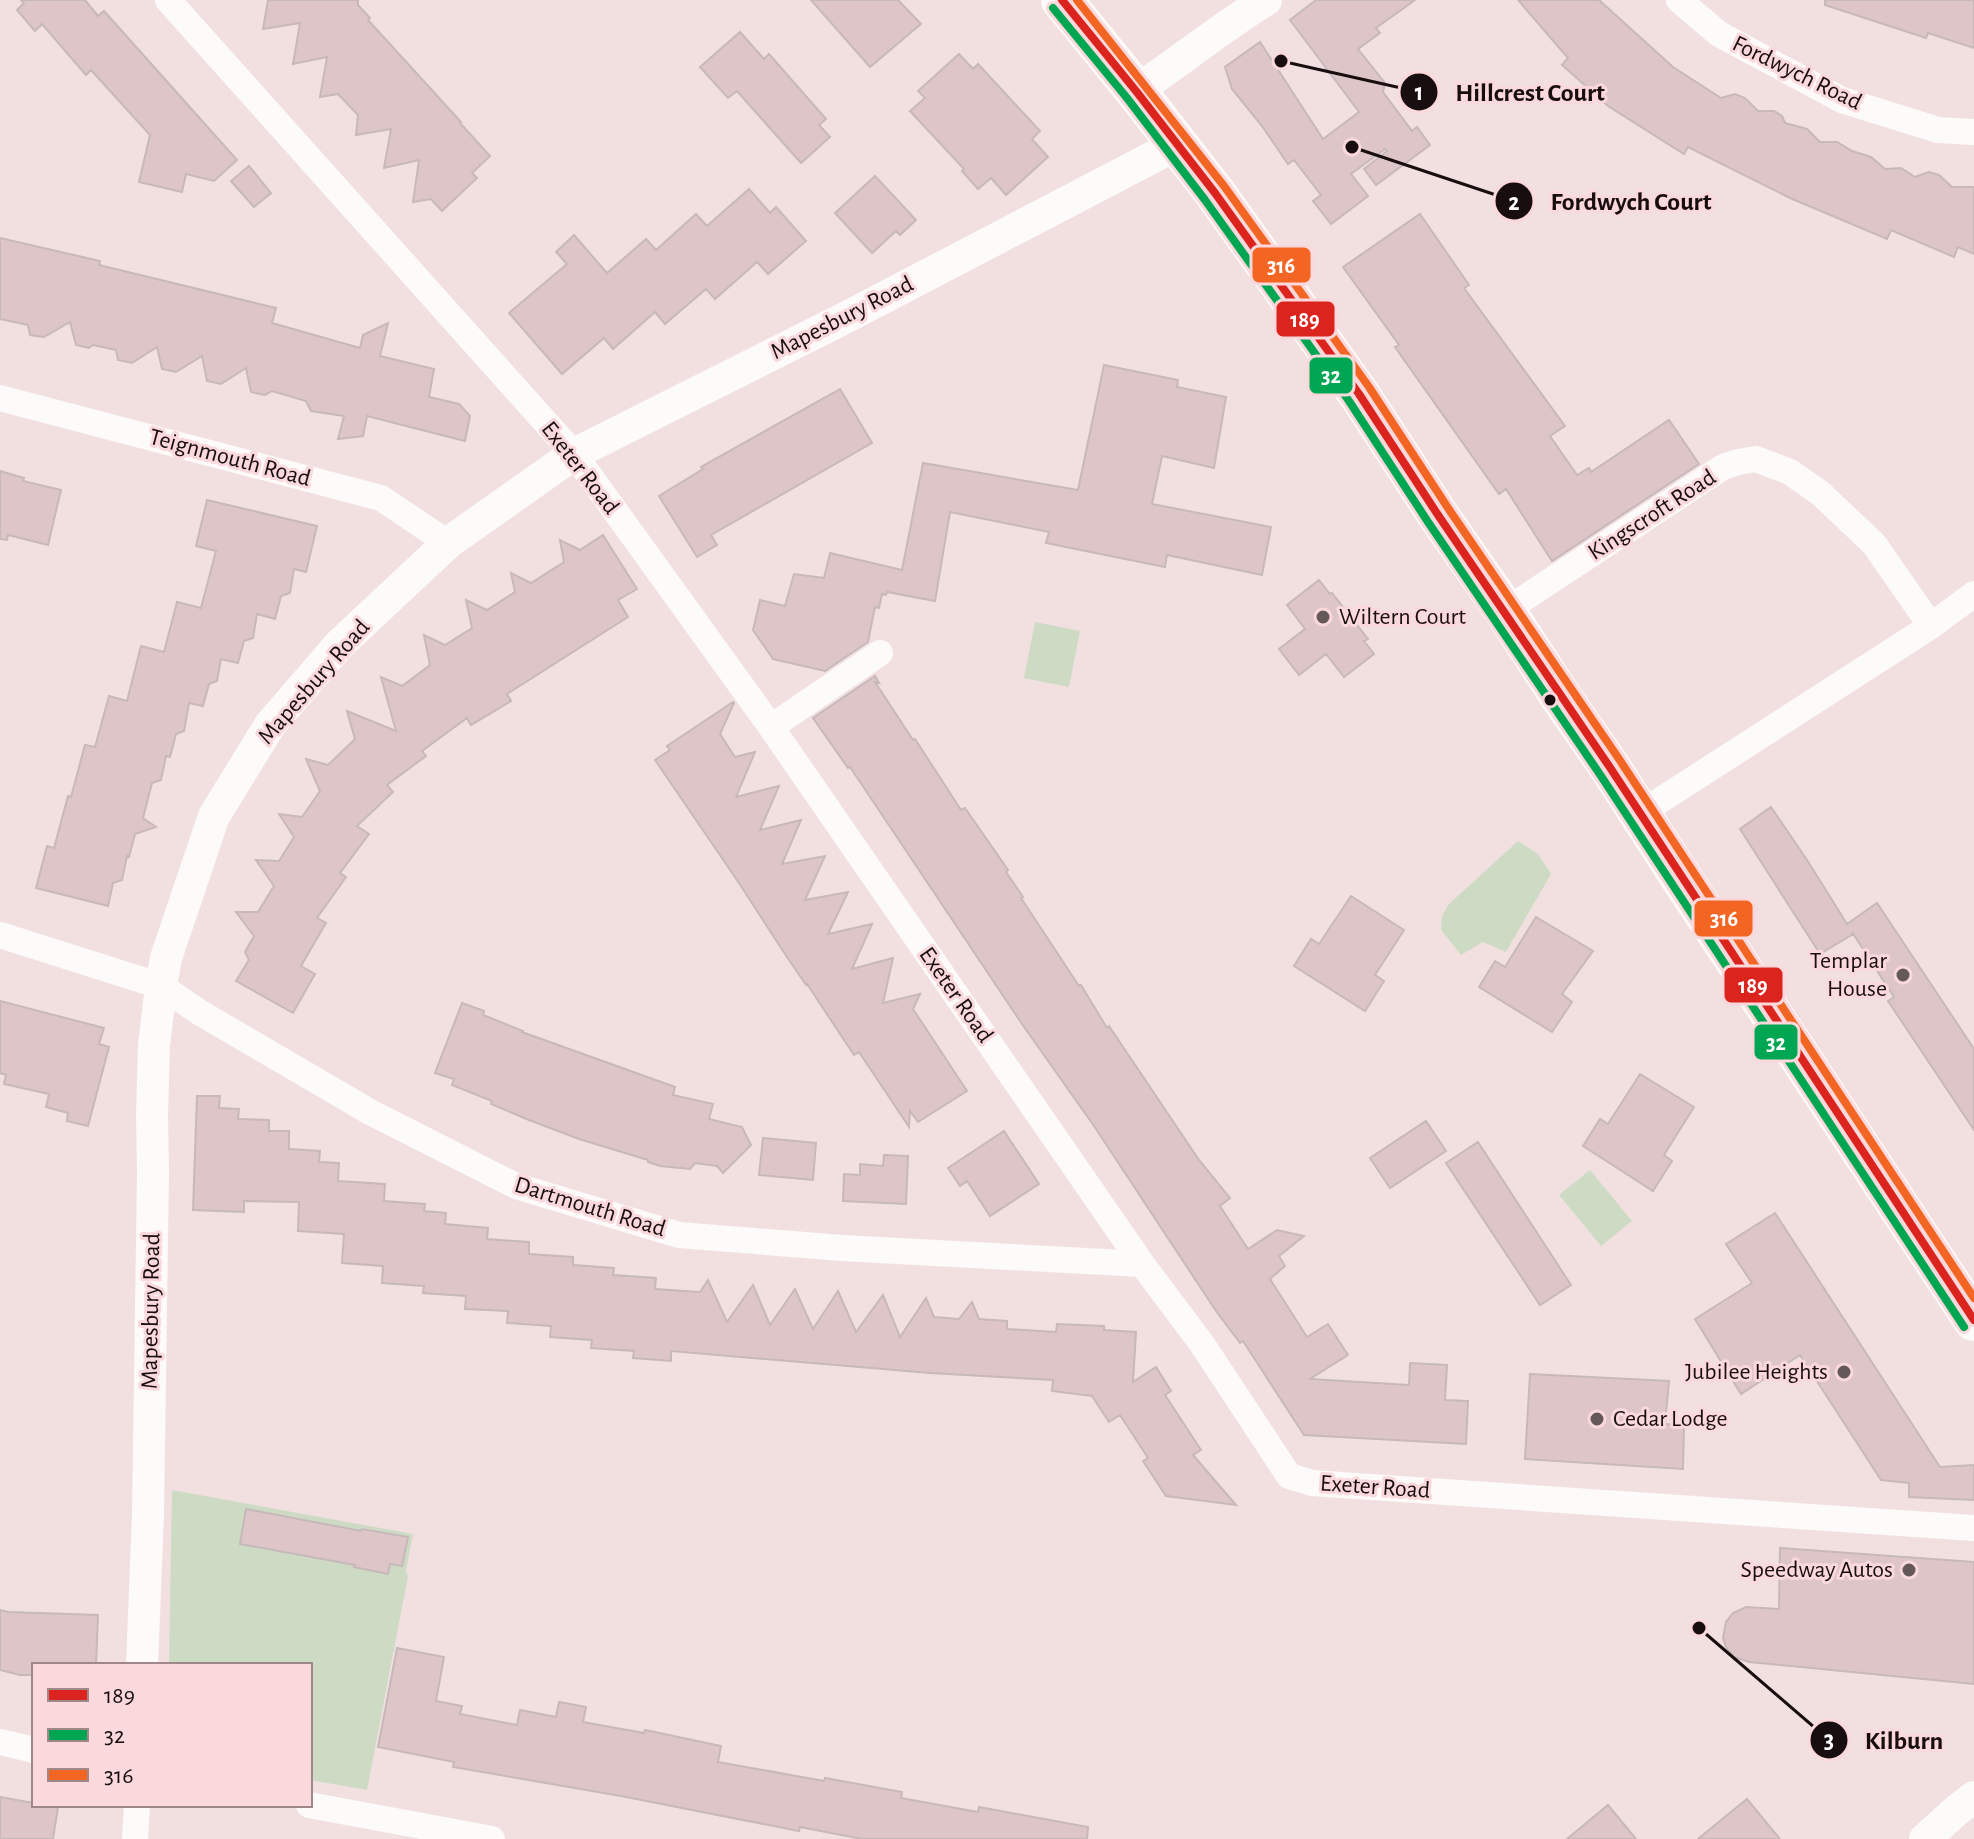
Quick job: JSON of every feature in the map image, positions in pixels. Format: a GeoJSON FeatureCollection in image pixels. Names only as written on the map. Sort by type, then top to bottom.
{"type":"FeatureCollection","features":[{"type":"Feature","properties":{"kind":"main road"},"geometry":{"type":"LineString","coordinates":[[1062,0],[1178,144],[1359,394],[1609,766],[1974,1320]]}},
{"type":"Feature","properties":{"kind":"street","name":"Exeter Road"},"geometry":{"type":"LineString","coordinates":[[168,0],[574,454],[771,727],[1142,1264],[1202,1344],[1289,1476],[1312,1483],[1974,1528]]}},
{"type":"Feature","properties":{"kind":"street"},"geometry":{"type":"LineString","coordinates":[[1136,91],[1266,0]]}},
{"type":"Feature","properties":{"kind":"street","name":"Fordwych Road"},"geometry":{"type":"LineString","coordinates":[[1679,0],[1719,34],[1842,100],[1938,130],[1974,132]]}},
{"type":"Feature","properties":{"kind":"street","name":"Mapesbury Road"},"geometry":{"type":"LineString","coordinates":[[142,1663],[148,1515],[152,1114],[154,1045],[161,986],[166,958],[214,816],[270,725],[339,645],[448,543],[574,454],[841,320],[1178,144]]}},
{"type":"Feature","properties":{"kind":"street","name":"Teignmouth Road"},"geometry":{"type":"LineString","coordinates":[[0,398],[381,498],[448,543]]}},
{"type":"Feature","properties":{"kind":"street","name":"Kingscroft Road"},"geometry":{"type":"LineString","coordinates":[[1505,611],[1723,467],[1756,459],[1790,472],[1820,493],[1874,544],[1931,626]]}},
{"type":"Feature","properties":{"kind":"street"},"geometry":{"type":"LineString","coordinates":[[1639,814],[1931,626],[1974,594]]}},
{"type":"Feature","properties":{"kind":"street"},"geometry":{"type":"LineString","coordinates":[[771,727],[880,653]]}},
{"type":"Feature","properties":{"kind":"street","name":"Dartmouth Road"},"geometry":{"type":"LineString","coordinates":[[0,935],[161,986],[199,1012],[370,1112],[516,1186],[679,1235],[842,1248],[1142,1264]]}},
{"type":"Feature","properties":{"kind":"street"},"geometry":{"type":"LineString","coordinates":[[0,1742],[32,1750]]}},
{"type":"Feature","properties":{"kind":"street"},"geometry":{"type":"LineString","coordinates":[[1925,1839],[1974,1797]]}},
{"type":"Feature","properties":{"kind":"street"},"geometry":{"type":"LineString","coordinates":[[312,1806],[492,1839]]}},
{"type":"Feature","properties":{"kind":"street"},"geometry":{"type":"LineString","coordinates":[[135,1839],[137,1807]]}},
{"type":"Feature","properties":{"kind":"green space"},"geometry":{"type":"Polygon","coordinates":[[[1035,622],[1080,631],[1069,687],[1024,678],[1035,622]]]}},
{"type":"Feature","properties":{"kind":"green space"},"geometry":{"type":"Polygon","coordinates":[[[1518,841],[1538,854],[1551,874],[1506,952],[1483,942],[1461,955],[1441,930],[1442,916],[1448,905],[1518,841]]]}},
{"type":"Feature","properties":{"kind":"green space"},"geometry":{"type":"Polygon","coordinates":[[[1590,1170],[1632,1221],[1601,1246],[1559,1195],[1590,1170]]]}},
{"type":"Feature","properties":{"kind":"green space"},"geometry":{"type":"Polygon","coordinates":[[[172,1490],[413,1534],[406,1571],[408,1576],[367,1790],[312,1780],[312,1663],[169,1663],[172,1490]]]}},
{"type":"Feature","properties":{"kind":"building"},"geometry":{"type":"Polygon","coordinates":[[[21,0],[85,0],[98,16],[104,11],[237,160],[214,181],[186,174],[182,192],[139,182],[150,135],[91,70],[86,75],[42,24],[35,31],[17,10],[24,3],[21,0]]]}},
{"type":"Feature","properties":{"kind":"building"},"geometry":{"type":"Polygon","coordinates":[[[268,0],[358,0],[358,5],[370,18],[368,20],[490,156],[472,173],[477,178],[442,211],[431,199],[413,202],[419,160],[384,168],[391,129],[356,135],[358,115],[338,94],[320,97],[327,57],[293,64],[300,23],[263,29],[268,0]]]}},
{"type":"Feature","properties":{"kind":"building"},"geometry":{"type":"Polygon","coordinates":[[[811,0],[898,0],[921,24],[870,67],[811,0]]]}},
{"type":"Feature","properties":{"kind":"building"},"geometry":{"type":"Polygon","coordinates":[[[1316,0],[1415,0],[1376,28],[1380,33],[1358,49],[1385,83],[1383,92],[1412,131],[1417,127],[1430,145],[1376,185],[1364,169],[1387,151],[1385,149],[1351,174],[1368,196],[1331,224],[1313,201],[1321,195],[1294,160],[1288,164],[1232,89],[1225,67],[1260,42],[1323,139],[1359,112],[1290,20],[1316,0]]]}},
{"type":"Feature","properties":{"kind":"building"},"geometry":{"type":"Polygon","coordinates":[[[1518,0],[1599,0],[1673,67],[1721,98],[1735,94],[1745,98],[1758,111],[1774,111],[1782,116],[1785,123],[1807,129],[1820,142],[1837,142],[1871,157],[1885,169],[1901,168],[1915,177],[1929,172],[1939,175],[1952,187],[1974,187],[1974,254],[1958,247],[1954,257],[1891,230],[1887,239],[1790,198],[1688,147],[1684,154],[1608,106],[1562,65],[1568,58],[1518,0]]]}},
{"type":"Feature","properties":{"kind":"building"},"geometry":{"type":"Polygon","coordinates":[[[1825,0],[1974,0],[1974,48],[1928,33],[1926,38],[1825,5],[1825,0]]]}},
{"type":"Feature","properties":{"kind":"building"},"geometry":{"type":"Polygon","coordinates":[[[740,32],[764,59],[769,54],[826,119],[819,125],[830,137],[801,163],[737,91],[728,98],[700,67],[740,32]]]}},
{"type":"Feature","properties":{"kind":"building"},"geometry":{"type":"Polygon","coordinates":[[[959,54],[973,69],[978,64],[1040,131],[1032,139],[1048,157],[1006,195],[991,178],[978,189],[962,171],[964,169],[910,111],[925,98],[918,91],[959,54]]]}},
{"type":"Feature","properties":{"kind":"building"},"geometry":{"type":"Polygon","coordinates":[[[249,166],[271,193],[254,207],[231,181],[249,166]]]}},
{"type":"Feature","properties":{"kind":"building"},"geometry":{"type":"Polygon","coordinates":[[[875,176],[916,220],[900,235],[896,231],[872,253],[835,213],[875,176]]]}},
{"type":"Feature","properties":{"kind":"building"},"geometry":{"type":"Polygon","coordinates":[[[749,189],[770,213],[776,207],[806,241],[768,274],[757,262],[715,299],[706,289],[665,324],[655,312],[613,349],[604,338],[562,374],[509,313],[567,264],[556,252],[574,235],[607,273],[646,239],[656,250],[696,214],[707,226],[749,189]]]}},
{"type":"Feature","properties":{"kind":"building"},"geometry":{"type":"Polygon","coordinates":[[[1420,214],[1469,285],[1464,288],[1565,426],[1550,436],[1577,475],[1589,468],[1591,472],[1669,420],[1699,464],[1552,561],[1506,489],[1499,494],[1395,347],[1399,345],[1343,267],[1420,214]]]}},
{"type":"Feature","properties":{"kind":"building"},"geometry":{"type":"Polygon","coordinates":[[[0,238],[276,308],[272,323],[360,348],[363,335],[388,323],[380,356],[434,369],[429,397],[459,404],[470,416],[465,441],[367,416],[363,436],[338,439],[344,416],[311,411],[306,401],[272,391],[265,395],[251,392],[246,368],[221,384],[207,381],[202,356],[176,372],[162,369],[157,347],[132,363],[118,360],[116,350],[76,345],[70,322],[44,337],[30,335],[28,325],[0,319],[0,238]]]}},
{"type":"Feature","properties":{"kind":"building"},"geometry":{"type":"Polygon","coordinates":[[[1104,365],[1178,380],[1177,387],[1226,397],[1214,468],[1162,456],[1152,504],[1271,527],[1262,575],[1167,555],[1165,567],[1046,543],[1049,532],[950,512],[935,601],[887,592],[886,595],[882,594],[879,608],[875,607],[868,642],[825,671],[773,659],[753,630],[760,600],[785,606],[794,574],[824,578],[830,553],[902,570],[923,463],[1078,490],[1104,365]]]}},
{"type":"Feature","properties":{"kind":"building"},"geometry":{"type":"Polygon","coordinates":[[[840,389],[872,443],[711,535],[717,545],[697,557],[659,496],[703,469],[701,467],[840,389]]]}},
{"type":"Feature","properties":{"kind":"building"},"geometry":{"type":"Polygon","coordinates":[[[0,471],[24,478],[23,481],[61,490],[48,545],[8,535],[7,540],[0,539],[0,471]]]}},
{"type":"Feature","properties":{"kind":"building"},"geometry":{"type":"Polygon","coordinates":[[[207,500],[317,526],[306,572],[294,569],[290,593],[281,596],[275,619],[257,614],[253,638],[244,641],[238,663],[221,659],[217,681],[209,684],[203,706],[189,703],[184,731],[176,734],[170,757],[166,756],[161,780],[152,783],[143,818],[156,827],[135,834],[122,880],[113,883],[108,906],[36,888],[47,846],[54,848],[85,745],[95,747],[109,696],[127,701],[141,646],[164,652],[177,602],[201,608],[216,551],[196,546],[207,500]]]}},
{"type":"Feature","properties":{"kind":"building"},"geometry":{"type":"Polygon","coordinates":[[[603,535],[637,589],[618,600],[628,617],[507,694],[511,701],[471,725],[467,718],[422,751],[426,756],[387,785],[393,792],[357,826],[369,834],[340,873],[346,877],[317,918],[326,923],[301,966],[315,974],[293,1013],[236,981],[249,960],[245,952],[254,936],[236,912],[258,912],[274,886],[256,860],[279,861],[294,837],[279,814],[302,817],[320,791],[306,759],[328,765],[355,739],[347,711],[396,731],[381,677],[402,686],[430,665],[424,635],[445,645],[472,628],[466,600],[487,610],[515,592],[511,573],[531,583],[564,562],[560,540],[580,550],[603,535]]]}},
{"type":"Feature","properties":{"kind":"building","name":"Wiltern Court"},"geometry":{"type":"Polygon","coordinates":[[[1319,580],[1368,639],[1364,641],[1374,654],[1344,677],[1326,654],[1299,675],[1279,649],[1305,629],[1287,605],[1319,580]]]}},
{"type":"Feature","properties":{"kind":"building"},"geometry":{"type":"Polygon","coordinates":[[[875,676],[879,683],[875,682],[913,740],[961,810],[965,808],[1008,870],[1006,872],[1021,898],[1107,1028],[1109,1026],[1199,1160],[1230,1198],[1220,1206],[1248,1249],[1277,1230],[1304,1236],[1279,1256],[1285,1266],[1270,1279],[1307,1337],[1328,1324],[1348,1355],[1310,1379],[1409,1385],[1410,1363],[1447,1365],[1445,1400],[1468,1401],[1466,1444],[1304,1435],[1243,1341],[1240,1343],[1216,1311],[850,767],[813,718],[875,676]]]}},
{"type":"Feature","properties":{"kind":"building"},"geometry":{"type":"Polygon","coordinates":[[[733,702],[720,734],[735,757],[755,752],[736,797],[779,786],[760,830],[801,820],[782,864],[825,856],[805,900],[848,892],[828,934],[872,924],[852,969],[893,958],[883,1003],[920,994],[913,1009],[967,1091],[918,1122],[910,1111],[909,1127],[859,1052],[854,1055],[655,760],[670,750],[667,746],[733,702]]]}},
{"type":"Feature","properties":{"kind":"building","name":"Templar House"},"geometry":{"type":"Polygon","coordinates":[[[1771,807],[1847,924],[1877,903],[1974,1049],[1974,1130],[1888,1001],[1894,997],[1852,932],[1820,954],[1740,829],[1771,807]]]}},
{"type":"Feature","properties":{"kind":"building"},"geometry":{"type":"Polygon","coordinates":[[[1351,896],[1404,930],[1375,975],[1384,981],[1365,1011],[1294,966],[1311,939],[1319,944],[1351,896]]]}},
{"type":"Feature","properties":{"kind":"building"},"geometry":{"type":"Polygon","coordinates":[[[1536,917],[1593,951],[1562,994],[1572,1002],[1552,1032],[1479,987],[1495,961],[1505,967],[1536,917]]]}},
{"type":"Feature","properties":{"kind":"building"},"geometry":{"type":"Polygon","coordinates":[[[0,1001],[104,1028],[99,1044],[109,1047],[88,1126],[67,1121],[68,1113],[46,1107],[49,1094],[4,1084],[6,1075],[0,1073],[0,1001]]]}},
{"type":"Feature","properties":{"kind":"building"},"geometry":{"type":"Polygon","coordinates":[[[462,1003],[522,1032],[675,1087],[673,1095],[713,1104],[709,1119],[742,1127],[751,1145],[723,1173],[717,1166],[695,1163],[690,1169],[660,1166],[529,1120],[452,1085],[454,1079],[435,1073],[462,1003]]]}},
{"type":"Feature","properties":{"kind":"building"},"geometry":{"type":"Polygon","coordinates":[[[1640,1074],[1694,1107],[1664,1155],[1672,1161],[1653,1191],[1583,1146],[1600,1119],[1608,1124],[1640,1074]]]}},
{"type":"Feature","properties":{"kind":"building"},"geometry":{"type":"Polygon","coordinates":[[[197,1096],[220,1096],[219,1108],[239,1109],[238,1119],[269,1120],[269,1131],[289,1131],[289,1149],[320,1151],[319,1162],[339,1163],[338,1181],[385,1184],[384,1201],[425,1204],[424,1211],[446,1213],[445,1224],[488,1228],[487,1239],[529,1242],[529,1254],[573,1257],[573,1265],[614,1268],[613,1275],[656,1278],[655,1289],[700,1292],[708,1280],[727,1322],[753,1285],[770,1325],[795,1289],[813,1329],[838,1291],[856,1332],[883,1295],[900,1337],[926,1298],[934,1317],[959,1319],[972,1302],[979,1319],[1007,1321],[1007,1329],[1056,1332],[1057,1324],[1104,1326],[1104,1330],[1136,1332],[1133,1382],[1156,1367],[1171,1391],[1165,1395],[1201,1450],[1193,1455],[1236,1505],[1166,1496],[1143,1461],[1148,1458],[1120,1415],[1109,1422],[1092,1396],[1052,1391],[1053,1380],[671,1351],[671,1361],[633,1358],[634,1351],[591,1348],[592,1340],[550,1337],[551,1326],[507,1323],[508,1311],[465,1309],[466,1296],[423,1293],[424,1286],[382,1283],[383,1266],[342,1263],[344,1234],[298,1231],[299,1202],[244,1201],[244,1212],[193,1210],[197,1096]]]}},
{"type":"Feature","properties":{"kind":"building"},"geometry":{"type":"Polygon","coordinates":[[[1426,1121],[1446,1151],[1390,1188],[1370,1158],[1426,1121]]]}},
{"type":"Feature","properties":{"kind":"building"},"geometry":{"type":"Polygon","coordinates":[[[1004,1131],[1039,1184],[990,1216],[967,1181],[960,1186],[948,1168],[1004,1131]]]}},
{"type":"Feature","properties":{"kind":"building"},"geometry":{"type":"Polygon","coordinates":[[[763,1138],[816,1143],[813,1180],[759,1175],[763,1138]]]}},
{"type":"Feature","properties":{"kind":"building"},"geometry":{"type":"Polygon","coordinates":[[[1478,1142],[1571,1285],[1540,1305],[1446,1163],[1478,1142]]]}},
{"type":"Feature","properties":{"kind":"building"},"geometry":{"type":"Polygon","coordinates":[[[884,1155],[908,1156],[906,1204],[843,1201],[844,1174],[860,1175],[860,1164],[883,1166],[884,1155]]]}},
{"type":"Feature","properties":{"kind":"building","name":"Jubilee Heights"},"geometry":{"type":"Polygon","coordinates":[[[1775,1213],[1940,1467],[1974,1465],[1974,1500],[1909,1497],[1909,1483],[1881,1480],[1800,1355],[1741,1394],[1695,1319],[1752,1283],[1726,1244],[1775,1213]]]}},
{"type":"Feature","properties":{"kind":"building","name":"Cedar Lodge"},"geometry":{"type":"Polygon","coordinates":[[[1530,1374],[1669,1381],[1665,1424],[1684,1425],[1683,1469],[1525,1459],[1530,1374]]]}},
{"type":"Feature","properties":{"kind":"building"},"geometry":{"type":"Polygon","coordinates":[[[246,1509],[408,1537],[402,1566],[390,1564],[388,1574],[240,1544],[246,1509]]]}},
{"type":"Feature","properties":{"kind":"building"},"geometry":{"type":"Polygon","coordinates":[[[1780,1548],[1974,1562],[1974,1684],[1749,1662],[1734,1657],[1723,1638],[1726,1622],[1733,1613],[1746,1607],[1779,1609],[1780,1548]]]}},
{"type":"Feature","properties":{"kind":"building"},"geometry":{"type":"Polygon","coordinates":[[[0,1610],[98,1615],[96,1663],[32,1663],[32,1675],[0,1670],[0,1610]]]}},
{"type":"Feature","properties":{"kind":"building"},"geometry":{"type":"Polygon","coordinates":[[[397,1648],[444,1657],[436,1701],[462,1706],[460,1714],[517,1725],[520,1710],[556,1717],[559,1702],[586,1707],[583,1722],[644,1733],[645,1730],[721,1746],[718,1762],[902,1792],[901,1798],[978,1812],[979,1807],[1088,1827],[1087,1839],[862,1839],[800,1827],[799,1831],[453,1767],[454,1762],[378,1747],[397,1648]]]}},
{"type":"Feature","properties":{"kind":"building"},"geometry":{"type":"Polygon","coordinates":[[[0,1797],[32,1803],[32,1807],[58,1807],[53,1839],[0,1839],[0,1797]]]}},
{"type":"Feature","properties":{"kind":"building"},"geometry":{"type":"Polygon","coordinates":[[[1747,1799],[1780,1839],[1698,1839],[1747,1799]]]}},
{"type":"Feature","properties":{"kind":"building"},"geometry":{"type":"Polygon","coordinates":[[[1608,1805],[1636,1839],[1567,1839],[1608,1805]]]}},
{"type":"Feature","properties":{"kind":"transit line","name":"189"},"geometry":{"type":"LineString","coordinates":[[1062,0],[1215,193],[1359,394],[1609,766],[1974,1320]]}},
{"type":"Feature","properties":{"kind":"transit line","name":"316"},"geometry":{"type":"LineString","coordinates":[[1077,0],[1224,186],[1369,387],[1619,759],[1974,1298]]}},
{"type":"Feature","properties":{"kind":"transit line","name":"32"},"geometry":{"type":"LineString","coordinates":[[1053,8],[1205,200],[1349,401],[1599,773],[1964,1327]]}},
{"type":"Feature","properties":{"kind":"place","name":"Hillcrest Court"},"geometry":{"type":"Point","coordinates":[1281,61]}},
{"type":"Feature","properties":{"kind":"place","name":"Fordwych Court"},"geometry":{"type":"Point","coordinates":[1352,147]}},
{"type":"Feature","properties":{"kind":"place","name":"Wiltern Court"},"geometry":{"type":"Point","coordinates":[1323,617]}},
{"type":"Feature","properties":{"kind":"place","name":"Templar House"},"geometry":{"type":"Point","coordinates":[1903,975]}},
{"type":"Feature","properties":{"kind":"place","name":"Jubilee Heights"},"geometry":{"type":"Point","coordinates":[1844,1372]}},
{"type":"Feature","properties":{"kind":"place","name":"Cedar Lodge"},"geometry":{"type":"Point","coordinates":[1597,1419]}},
{"type":"Feature","properties":{"kind":"place","name":"Speedway Autos"},"geometry":{"type":"Point","coordinates":[1909,1570]}},
{"type":"Feature","properties":{"kind":"place","name":"Kilburn"},"geometry":{"type":"Point","coordinates":[1699,1628]}}]}
